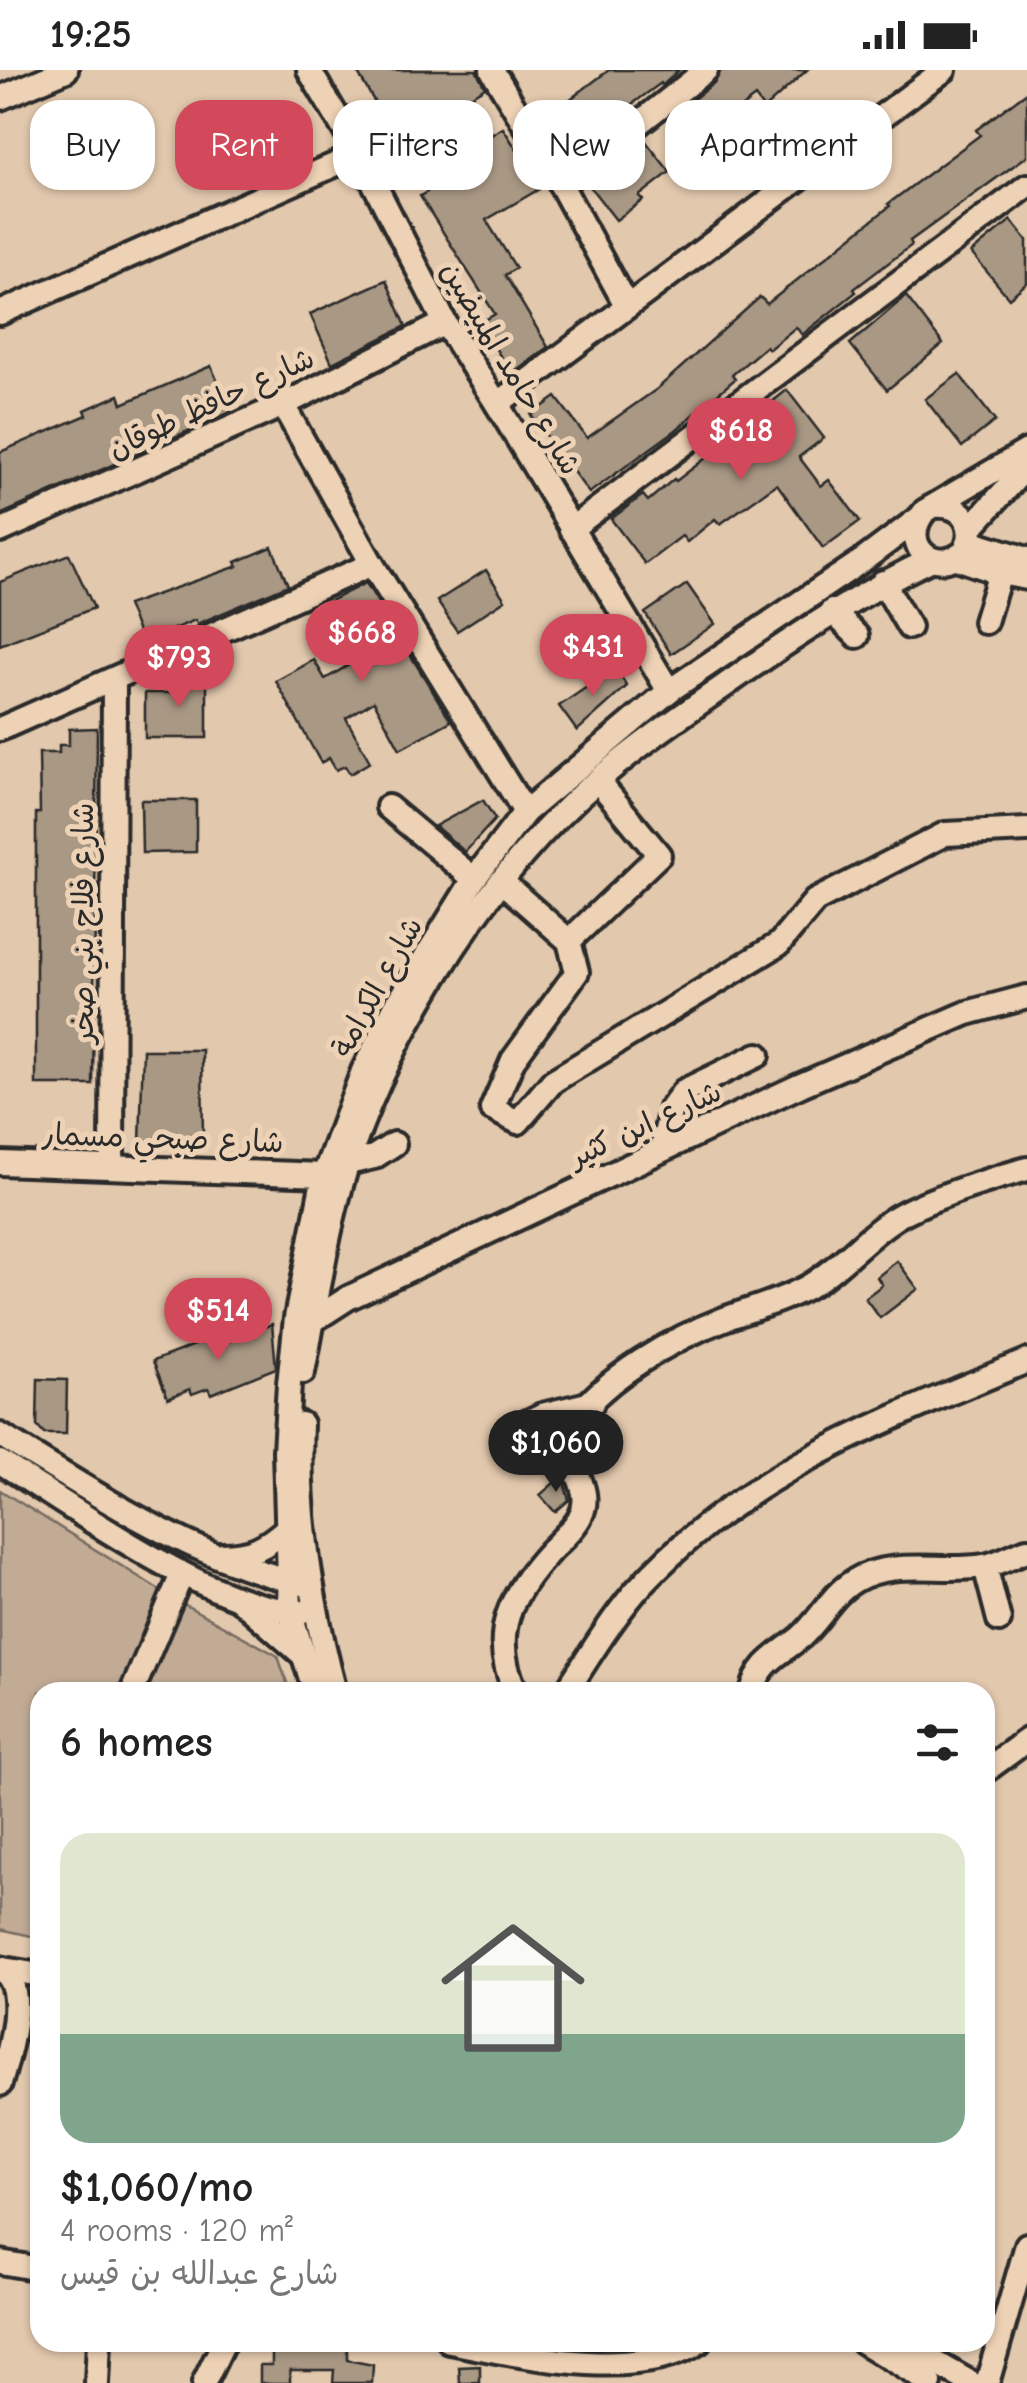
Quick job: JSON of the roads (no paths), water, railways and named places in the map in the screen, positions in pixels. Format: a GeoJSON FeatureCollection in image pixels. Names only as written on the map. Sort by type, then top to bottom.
{"type":"FeatureCollection","features":[{"type":"Feature","properties":{"kind":"street"},"geometry":{"type":"LineString","coordinates":[[0,98],[66,70]]}},
{"type":"Feature","properties":{"kind":"street","name":"شارع حامد المبيضين"},"geometry":{"type":"LineString","coordinates":[[309,70],[333,111]]}},
{"type":"Feature","properties":{"kind":"street"},"geometry":{"type":"LineString","coordinates":[[492,70],[513,106]]}},
{"type":"Feature","properties":{"kind":"street"},"geometry":{"type":"LineString","coordinates":[[497,404],[944,70]]}},
{"type":"Feature","properties":{"kind":"street"},"geometry":{"type":"LineString","coordinates":[[645,116],[700,72]]}},
{"type":"Feature","properties":{"kind":"street"},"geometry":{"type":"LineString","coordinates":[[0,313],[333,165]]}},
{"type":"Feature","properties":{"kind":"street"},"geometry":{"type":"LineString","coordinates":[[571,529],[1027,186]]}},
{"type":"Feature","properties":{"kind":"street","name":"شارع حامد المبيضين"},"geometry":{"type":"LineString","coordinates":[[377,190],[445,323],[669,692]]}},
{"type":"Feature","properties":{"kind":"street"},"geometry":{"type":"LineString","coordinates":[[563,190],[626,305]]}},
{"type":"Feature","properties":{"kind":"street","name":"شارع حافظ طوقان"},"geometry":{"type":"LineString","coordinates":[[0,532],[283,405],[445,323]]}},
{"type":"Feature","properties":{"kind":"street"},"geometry":{"type":"LineString","coordinates":[[283,405],[372,564],[524,812]]}},
{"type":"Feature","properties":{"kind":"street","name":"شارع الكرامة"},"geometry":{"type":"LineString","coordinates":[[332,1682],[315,1612],[301,1583],[287,1528],[286,1434],[324,1174],[363,1071],[396,1003],[474,879],[524,812],[669,692],[926,513],[1027,451]]}},
{"type":"Feature","properties":{"kind":"street"},"geometry":{"type":"LineString","coordinates":[[1027,466],[966,542],[944,562],[932,560],[922,552],[914,529],[926,513],[946,505],[958,509],[966,517],[966,542],[1000,573],[1027,578]]}},
{"type":"Feature","properties":{"kind":"street"},"geometry":{"type":"LineString","coordinates":[[966,542],[1027,559]]}},
{"type":"Feature","properties":{"kind":"street","name":"شارع الكرامة"},"geometry":{"type":"LineString","coordinates":[[313,1682],[290,1611],[301,1583],[300,1438],[305,1319],[348,1163],[380,1082],[411,1021],[452,950],[501,881],[550,824],[598,781],[676,719],[832,612],[883,582],[932,560]]}},
{"type":"Feature","properties":{"kind":"street"},"geometry":{"type":"LineString","coordinates":[[0,729],[372,564]]}},
{"type":"Feature","properties":{"kind":"street"},"geometry":{"type":"LineString","coordinates":[[985,622],[1000,573]]}},
{"type":"Feature","properties":{"kind":"street"},"geometry":{"type":"LineString","coordinates":[[883,582],[909,626]]}},
{"type":"Feature","properties":{"kind":"street"},"geometry":{"type":"LineString","coordinates":[[832,612],[858,636]]}},
{"type":"Feature","properties":{"kind":"street","name":"شارع فلاح بني صخر"},"geometry":{"type":"LineString","coordinates":[[112,1165],[114,680]]}},
{"type":"Feature","properties":{"kind":"street"},"geometry":{"type":"LineString","coordinates":[[569,941],[660,855],[598,781]]}},
{"type":"Feature","properties":{"kind":"street"},"geometry":{"type":"LineString","coordinates":[[388,807],[474,879]]}},
{"type":"Feature","properties":{"kind":"street"},"geometry":{"type":"LineString","coordinates":[[501,881],[569,941],[577,972],[513,1060],[492,1109],[518,1122],[552,1081],[779,944],[815,902],[945,834],[1027,830]]}},
{"type":"Feature","properties":{"kind":"street","name":"شارع ابن كثير"},"geometry":{"type":"LineString","coordinates":[[305,1319],[662,1148],[967,1013],[1027,997]]}},
{"type":"Feature","properties":{"kind":"street"},"geometry":{"type":"LineString","coordinates":[[662,1148],[671,1108],[684,1091],[758,1055]]}},
{"type":"Feature","properties":{"kind":"street"},"geometry":{"type":"LineString","coordinates":[[348,1163],[374,1157],[394,1144]]}},
{"type":"Feature","properties":{"kind":"street","name":"شارع صبحي مسمار"},"geometry":{"type":"LineString","coordinates":[[0,1162],[324,1174]]}},
{"type":"Feature","properties":{"kind":"street"},"geometry":{"type":"LineString","coordinates":[[513,1682],[504,1657],[504,1626],[522,1581],[581,1516],[585,1494],[571,1463],[568,1443],[572,1424],[592,1403],[672,1341],[805,1289],[833,1271],[896,1216],[1027,1169]]}},
{"type":"Feature","properties":{"kind":"street"},"geometry":{"type":"LineString","coordinates":[[572,1682],[637,1590],[727,1508],[858,1432],[1027,1361]]}},
{"type":"Feature","properties":{"kind":"street"},"geometry":{"type":"LineString","coordinates":[[511,1430],[542,1415],[592,1403]]}},
{"type":"Feature","properties":{"kind":"street"},"geometry":{"type":"LineString","coordinates":[[0,1435],[133,1517],[214,1556],[301,1583]]}},
{"type":"Feature","properties":{"kind":"street"},"geometry":{"type":"LineString","coordinates":[[0,1462],[182,1574],[238,1598],[290,1611],[315,1612]]}},
{"type":"Feature","properties":{"kind":"street"},"geometry":{"type":"LineString","coordinates":[[214,1556],[241,1555],[263,1548],[287,1528]]}},
{"type":"Feature","properties":{"kind":"street"},"geometry":{"type":"LineString","coordinates":[[756,1682],[770,1658],[818,1622],[854,1580],[896,1570],[986,1566],[1027,1550]]}},
{"type":"Feature","properties":{"kind":"street"},"geometry":{"type":"LineString","coordinates":[[986,1566],[999,1620]]}},
{"type":"Feature","properties":{"kind":"street"},"geometry":{"type":"LineString","coordinates":[[136,1682],[182,1574]]}},
{"type":"Feature","properties":{"kind":"street"},"geometry":{"type":"LineString","coordinates":[[238,1598],[304,1656]]}},
{"type":"Feature","properties":{"kind":"street"},"geometry":{"type":"LineString","coordinates":[[995,1764],[1027,1740]]}},
{"type":"Feature","properties":{"kind":"street"},"geometry":{"type":"LineString","coordinates":[[0,2084],[13,2036],[5,1975],[30,1976]]}},
{"type":"Feature","properties":{"kind":"street"},"geometry":{"type":"LineString","coordinates":[[995,2327],[1027,2246]]}},
{"type":"Feature","properties":{"kind":"street"},"geometry":{"type":"LineString","coordinates":[[0,2262],[30,2268]]}},
{"type":"Feature","properties":{"kind":"street"},"geometry":{"type":"LineString","coordinates":[[97,2383],[99,2352]]}},
{"type":"Feature","properties":{"kind":"street"},"geometry":{"type":"LineString","coordinates":[[204,2383],[219,2352]]}},
{"type":"Feature","properties":{"kind":"street"},"geometry":{"type":"LineString","coordinates":[[511,2352],[629,2364],[683,2352]]}},
{"type":"Feature","properties":{"kind":"street"},"geometry":{"type":"LineString","coordinates":[[879,2352],[930,2383]]}},
{"type":"Feature","properties":{"kind":"street"},"geometry":{"type":"LineString","coordinates":[[917,2352],[971,2383]]}},
{"type":"Feature","properties":{"kind":"street"},"geometry":{"type":"LineString","coordinates":[[987,2383],[988,2352]]}}]}
